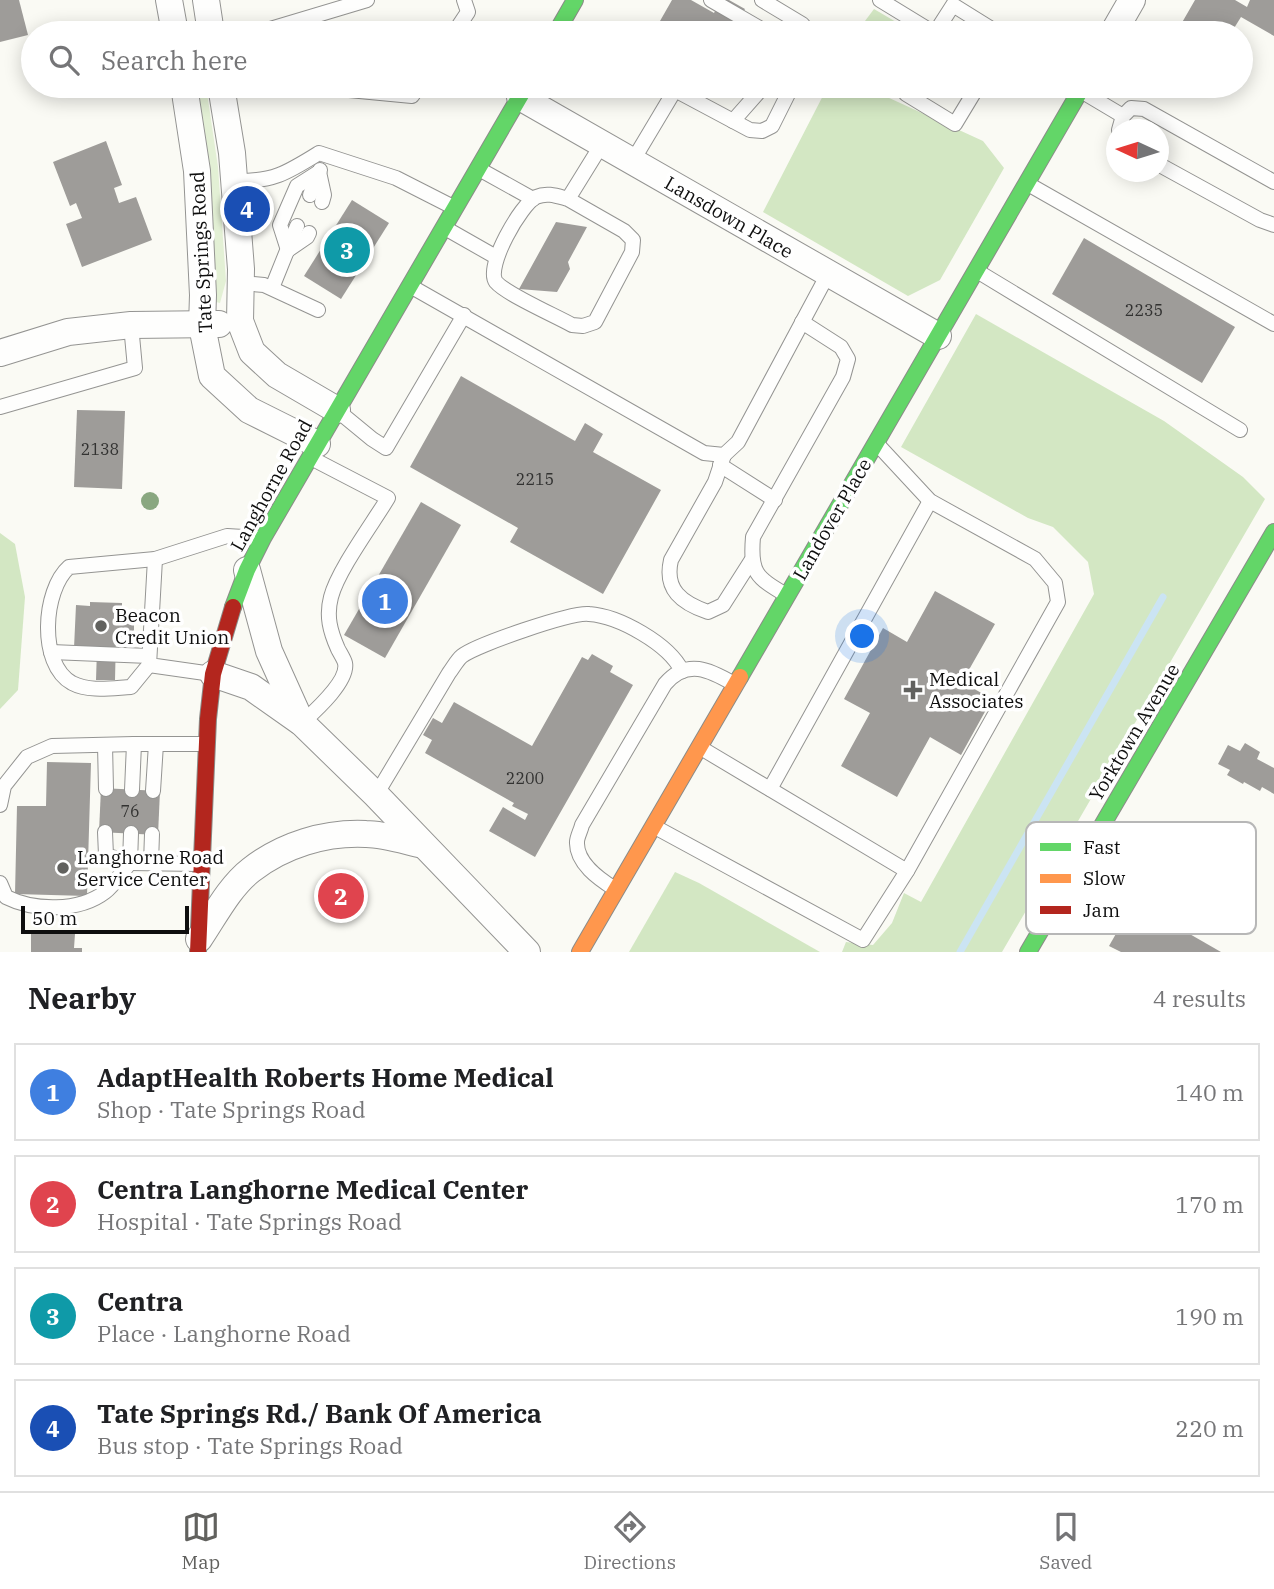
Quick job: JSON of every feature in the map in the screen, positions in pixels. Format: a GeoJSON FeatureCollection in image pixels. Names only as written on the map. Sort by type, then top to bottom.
{"type":"FeatureCollection","features":[{"type":"Feature","properties":{"kind":"street"},"geometry":{"type":"LineString","coordinates":[[169,0],[173,21]]}},
{"type":"Feature","properties":{"kind":"street"},"geometry":{"type":"LineString","coordinates":[[206,0],[209,21]]}},
{"type":"Feature","properties":{"kind":"street"},"geometry":{"type":"LineString","coordinates":[[566,21],[575,0]]}},
{"type":"Feature","properties":{"kind":"street"},"geometry":{"type":"LineString","coordinates":[[1120,21],[1132,0]]}},
{"type":"Feature","properties":{"kind":"street","name":"Tate Springs Road"},"geometry":{"type":"LineString","coordinates":[[186,98],[197,171],[202,326],[212,376],[249,410],[313,451]]}},
{"type":"Feature","properties":{"kind":"street","name":"Tate Springs Road"},"geometry":{"type":"LineString","coordinates":[[222,98],[232,153],[241,283],[240,321],[252,352],[277,374],[337,410]]}},
{"type":"Feature","properties":{"kind":"street","name":"Langhorne Road"},"geometry":{"type":"LineString","coordinates":[[198,946],[206,744],[213,674],[229,618],[247,570],[313,451],[519,98]]}},
{"type":"Feature","properties":{"kind":"street","name":"Lansdown Place"},"geometry":{"type":"LineString","coordinates":[[532,98],[632,162],[938,337]]}},
{"type":"Feature","properties":{"kind":"street","name":"Landover Place"},"geometry":{"type":"LineString","coordinates":[[580,952],[1076,98]]}},
{"type":"Feature","properties":{"kind":"street"},"geometry":{"type":"LineString","coordinates":[[0,354],[68,332],[131,326],[202,326],[240,321]]}},
{"type":"Feature","properties":{"kind":"street","name":"Yorktown Avenue"},"geometry":{"type":"LineString","coordinates":[[1107,822],[1274,532]]}},
{"type":"Feature","properties":{"kind":"street"},"geometry":{"type":"LineString","coordinates":[[247,570],[269,651],[302,723]]}},
{"type":"Feature","properties":{"kind":"street"},"geometry":{"type":"LineString","coordinates":[[213,674],[251,687],[302,723],[376,795],[527,952]]}},
{"type":"Feature","properties":{"kind":"street"},"geometry":{"type":"LineString","coordinates":[[198,946],[244,877],[282,851],[321,836],[367,834],[423,845]]}},
{"type":"Feature","properties":{"kind":"lane"},"geometry":{"type":"LineString","coordinates":[[297,21],[367,0]]}},
{"type":"Feature","properties":{"kind":"lane"},"geometry":{"type":"LineString","coordinates":[[462,21],[468,12],[464,0]]}},
{"type":"Feature","properties":{"kind":"lane"},"geometry":{"type":"LineString","coordinates":[[711,0],[747,21]]}},
{"type":"Feature","properties":{"kind":"lane"},"geometry":{"type":"LineString","coordinates":[[762,0],[797,21]]}},
{"type":"Feature","properties":{"kind":"lane"},"geometry":{"type":"LineString","coordinates":[[880,0],[915,21]]}},
{"type":"Feature","properties":{"kind":"lane"},"geometry":{"type":"LineString","coordinates":[[943,21],[953,5],[979,21]]}},
{"type":"Feature","properties":{"kind":"lane"},"geometry":{"type":"LineString","coordinates":[[632,162],[667,98]]}},
{"type":"Feature","properties":{"kind":"lane"},"geometry":{"type":"LineString","coordinates":[[690,98],[750,130],[762,131],[772,126],[786,98]]}},
{"type":"Feature","properties":{"kind":"lane"},"geometry":{"type":"LineString","coordinates":[[733,121],[753,98]]}},
{"type":"Feature","properties":{"kind":"lane"},"geometry":{"type":"LineString","coordinates":[[913,98],[955,124],[971,98]]}},
{"type":"Feature","properties":{"kind":"lane"},"geometry":{"type":"LineString","coordinates":[[1093,98],[1117,119]]}},
{"type":"Feature","properties":{"kind":"lane"},"geometry":{"type":"LineString","coordinates":[[1124,119],[1131,108],[1144,109],[1162,119]]}},
{"type":"Feature","properties":{"kind":"lane"},"geometry":{"type":"LineString","coordinates":[[1169,123],[1274,182]]}},
{"type":"Feature","properties":{"kind":"lane"},"geometry":{"type":"LineString","coordinates":[[568,199],[602,144]]}},
{"type":"Feature","properties":{"kind":"lane"},"geometry":{"type":"LineString","coordinates":[[234,181],[257,181],[285,174],[319,153],[396,178],[456,208]]}},
{"type":"Feature","properties":{"kind":"lane"},"geometry":{"type":"LineString","coordinates":[[288,250],[280,225],[297,186],[319,172],[326,156]]}},
{"type":"Feature","properties":{"kind":"lane"},"geometry":{"type":"LineString","coordinates":[[478,169],[533,198]]}},
{"type":"Feature","properties":{"kind":"lane"},"geometry":{"type":"LineString","coordinates":[[1169,170],[1274,225]]}},
{"type":"Feature","properties":{"kind":"lane"},"geometry":{"type":"LineString","coordinates":[[316,198],[324,195],[319,172]]}},
{"type":"Feature","properties":{"kind":"lane"},"geometry":{"type":"LineString","coordinates":[[1026,183],[1274,324]]}},
{"type":"Feature","properties":{"kind":"lane"},"geometry":{"type":"LineString","coordinates":[[546,194],[568,199],[624,231],[633,240],[632,252],[602,311],[595,322],[583,326],[572,325],[507,290],[496,281],[492,271],[496,257],[533,198],[546,194]]}},
{"type":"Feature","properties":{"kind":"lane"},"geometry":{"type":"LineString","coordinates":[[445,228],[496,257]]}},
{"type":"Feature","properties":{"kind":"lane"},"geometry":{"type":"LineString","coordinates":[[272,288],[288,250],[303,229]]}},
{"type":"Feature","properties":{"kind":"lane"},"geometry":{"type":"LineString","coordinates":[[976,270],[1240,430]]}},
{"type":"Feature","properties":{"kind":"lane"},"geometry":{"type":"LineString","coordinates":[[802,322],[841,347],[848,359],[843,377],[753,537],[751,561],[723,605],[708,612],[691,606],[672,590],[668,571],[671,560],[715,482],[722,460],[738,442],[802,322],[828,274]]}},
{"type":"Feature","properties":{"kind":"lane"},"geometry":{"type":"LineString","coordinates":[[241,283],[264,285],[318,310]]}},
{"type":"Feature","properties":{"kind":"lane"},"geometry":{"type":"LineString","coordinates":[[411,286],[704,453],[722,460],[775,500]]}},
{"type":"Feature","properties":{"kind":"lane"},"geometry":{"type":"LineString","coordinates":[[337,410],[386,448],[464,315]]}},
{"type":"Feature","properties":{"kind":"lane"},"geometry":{"type":"LineString","coordinates":[[0,407],[135,369],[131,326]]}},
{"type":"Feature","properties":{"kind":"lane"},"geometry":{"type":"LineString","coordinates":[[653,826],[863,940],[907,871],[1058,602],[1055,583],[1035,559],[930,501],[876,443]]}},
{"type":"Feature","properties":{"kind":"lane"},"geometry":{"type":"LineString","coordinates":[[302,723],[320,705],[345,672],[345,663],[332,636],[328,619],[331,596],[388,499],[313,451]]}},
{"type":"Feature","properties":{"kind":"lane"},"geometry":{"type":"LineString","coordinates":[[770,789],[930,501]]}},
{"type":"Feature","properties":{"kind":"lane"},"geometry":{"type":"LineString","coordinates":[[155,559],[149,660],[131,687],[85,688],[71,682],[61,674],[47,640],[52,596],[60,575],[69,567],[155,559],[227,537],[263,538]]}},
{"type":"Feature","properties":{"kind":"lane"},"geometry":{"type":"LineString","coordinates":[[751,561],[762,581],[788,595]]}},
{"type":"Feature","properties":{"kind":"lane"},"geometry":{"type":"LineString","coordinates":[[376,795],[449,673],[462,657],[476,649],[567,617],[587,613],[608,618],[664,647],[676,659],[677,673]]}},
{"type":"Feature","properties":{"kind":"lane"},"geometry":{"type":"LineString","coordinates":[[51,652],[149,660],[213,674]]}},
{"type":"Feature","properties":{"kind":"lane"},"geometry":{"type":"LineString","coordinates":[[616,890],[589,869],[580,857],[577,842],[582,825],[664,684],[677,673],[696,668],[714,672],[736,685]]}},
{"type":"Feature","properties":{"kind":"lane"},"geometry":{"type":"LineString","coordinates":[[132,790],[134,744]]}},
{"type":"Feature","properties":{"kind":"lane"},"geometry":{"type":"LineString","coordinates":[[153,791],[156,744]]}},
{"type":"Feature","properties":{"kind":"lane"},"geometry":{"type":"LineString","coordinates":[[0,805],[4,786],[27,757],[52,746],[206,744]]}},
{"type":"Feature","properties":{"kind":"lane"},"geometry":{"type":"LineString","coordinates":[[105,745],[106,789]]}},
{"type":"Feature","properties":{"kind":"lane"},"geometry":{"type":"LineString","coordinates":[[699,747],[907,871]]}},
{"type":"Feature","properties":{"kind":"lane"},"geometry":{"type":"LineString","coordinates":[[105,832],[106,855],[130,863],[201,864]]}},
{"type":"Feature","properties":{"kind":"lane"},"geometry":{"type":"LineString","coordinates":[[0,883],[6,897],[23,905],[70,907],[105,892],[130,863],[131,833]]}},
{"type":"Feature","properties":{"kind":"lane"},"geometry":{"type":"LineString","coordinates":[[151,863],[152,834]]}},
{"type":"Feature","properties":{"kind":"green space"},"geometry":{"type":"Polygon","coordinates":[[[874,9],[894,21],[865,21],[874,9]]]}},
{"type":"Feature","properties":{"kind":"green space"},"geometry":{"type":"Polygon","coordinates":[[[195,98],[208,98],[218,167],[226,281],[220,303],[216,302],[195,98]]]}},
{"type":"Feature","properties":{"kind":"green space"},"geometry":{"type":"Polygon","coordinates":[[[822,98],[889,98],[983,141],[1004,168],[940,280],[908,296],[763,212],[822,98]]]}},
{"type":"Feature","properties":{"kind":"green space"},"geometry":{"type":"Polygon","coordinates":[[[976,314],[1164,421],[1243,477],[1265,499],[1077,822],[1026,822],[1026,911],[1002,952],[842,952],[846,942],[873,945],[892,923],[904,893],[921,902],[1094,594],[1088,562],[1053,527],[1028,518],[901,447],[976,314]]]}},
{"type":"Feature","properties":{"kind":"green space"},"geometry":{"type":"Polygon","coordinates":[[[0,533],[15,544],[25,597],[18,690],[0,709],[0,533]]]}},
{"type":"Feature","properties":{"kind":"green space"},"geometry":{"type":"Polygon","coordinates":[[[675,872],[699,883],[820,952],[629,952],[675,872]]]}},
{"type":"Feature","properties":{"kind":"building"},"geometry":{"type":"Polygon","coordinates":[[[0,0],[19,0],[24,21],[21,21],[21,37],[0,42],[0,0]]]}},
{"type":"Feature","properties":{"kind":"building"},"geometry":{"type":"Polygon","coordinates":[[[672,0],[691,0],[714,13],[721,0],[729,0],[745,9],[738,21],[660,21],[672,0]]]}},
{"type":"Feature","properties":{"kind":"building"},"geometry":{"type":"Polygon","coordinates":[[[1195,0],[1235,0],[1247,7],[1250,0],[1274,0],[1274,36],[1253,24],[1253,21],[1241,17],[1238,21],[1183,21],[1195,0]]]}},
{"type":"Feature","properties":{"kind":"building"},"geometry":{"type":"Polygon","coordinates":[[[106,141],[122,185],[114,188],[119,203],[136,197],[152,240],[82,267],[66,224],[82,218],[76,203],[70,206],[53,162],[106,141]]]}},
{"type":"Feature","properties":{"kind":"building"},"geometry":{"type":"Polygon","coordinates":[[[352,200],[389,223],[341,299],[304,276],[352,200]]]}},
{"type":"Feature","properties":{"kind":"building"},"geometry":{"type":"Polygon","coordinates":[[[556,222],[587,227],[568,262],[570,269],[557,292],[519,289],[556,222]]]}},
{"type":"Feature","properties":{"kind":"building"},"geometry":{"type":"Polygon","coordinates":[[[1084,238],[1235,327],[1202,383],[1052,294],[1084,238]]]}},
{"type":"Feature","properties":{"kind":"building"},"geometry":{"type":"Polygon","coordinates":[[[461,376],[575,441],[585,423],[603,434],[593,452],[661,490],[603,594],[510,542],[518,528],[410,467],[461,376]]]}},
{"type":"Feature","properties":{"kind":"building"},"geometry":{"type":"Polygon","coordinates":[[[77,410],[125,411],[122,489],[74,487],[77,410]]]}},
{"type":"Feature","properties":{"kind":"building"},"geometry":{"type":"Polygon","coordinates":[[[421,502],[461,525],[385,658],[344,635],[421,502]]]}},
{"type":"Feature","properties":{"kind":"building","name":"Medical Associates"},"geometry":{"type":"Polygon","coordinates":[[[935,591],[995,624],[962,682],[992,699],[961,755],[930,737],[897,797],[841,766],[870,713],[844,699],[883,628],[907,642],[935,591]]]}},
{"type":"Feature","properties":{"kind":"building","name":"Beacon Credit Union"},"geometry":{"type":"Polygon","coordinates":[[[90,602],[122,603],[122,616],[127,616],[126,620],[134,620],[134,632],[126,632],[126,637],[116,637],[115,680],[96,680],[97,649],[74,648],[76,605],[90,606],[90,602]]]}},
{"type":"Feature","properties":{"kind":"building"},"geometry":{"type":"Polygon","coordinates":[[[592,654],[613,666],[610,672],[633,685],[535,857],[489,831],[503,807],[525,820],[528,814],[512,806],[514,803],[425,753],[432,740],[423,735],[433,718],[442,723],[454,702],[532,746],[582,657],[588,660],[592,654]]]}},
{"type":"Feature","properties":{"kind":"building"},"geometry":{"type":"Polygon","coordinates":[[[1245,743],[1260,752],[1257,759],[1274,768],[1274,794],[1262,787],[1260,791],[1244,782],[1243,784],[1227,775],[1230,770],[1218,764],[1228,745],[1240,751],[1245,743]]]}},
{"type":"Feature","properties":{"kind":"building"},"geometry":{"type":"Polygon","coordinates":[[[47,762],[91,763],[87,896],[15,894],[17,806],[46,806],[47,762]]]}},
{"type":"Feature","properties":{"kind":"building"},"geometry":{"type":"Polygon","coordinates":[[[101,788],[160,791],[158,835],[99,832],[101,788]]]}},
{"type":"Feature","properties":{"kind":"building"},"geometry":{"type":"Polygon","coordinates":[[[31,932],[75,934],[74,948],[82,948],[82,952],[31,952],[31,932]]]}},
{"type":"Feature","properties":{"kind":"building"},"geometry":{"type":"Polygon","coordinates":[[[1116,934],[1190,934],[1221,952],[1121,952],[1109,946],[1116,934]]]}},
{"type":"Feature","properties":{"kind":"waterway"},"geometry":{"type":"LineString","coordinates":[[1034,822],[1163,597]]}},
{"type":"Feature","properties":{"kind":"waterway"},"geometry":{"type":"LineString","coordinates":[[960,952],[1026,837]]}},
{"type":"Feature","properties":{"kind":"traffic: fast"},"geometry":{"type":"LineString","coordinates":[[563,21],[575,0]]}},
{"type":"Feature","properties":{"kind":"traffic: fast"},"geometry":{"type":"LineString","coordinates":[[233,607],[263,538],[519,98]]}},
{"type":"Feature","properties":{"kind":"traffic: fast"},"geometry":{"type":"LineString","coordinates":[[740,677],[1076,98]]}},
{"type":"Feature","properties":{"kind":"traffic: fast"},"geometry":{"type":"LineString","coordinates":[[1104,822],[1274,532]]}},
{"type":"Feature","properties":{"kind":"traffic: fast"},"geometry":{"type":"LineString","coordinates":[[1028,952],[1039,934]]}},
{"type":"Feature","properties":{"kind":"traffic: slow"},"geometry":{"type":"LineString","coordinates":[[580,952],[740,677]]}},
{"type":"Feature","properties":{"kind":"traffic: jam"},"geometry":{"type":"LineString","coordinates":[[198,952],[208,719],[213,674],[233,607]]}},
{"type":"Feature","properties":{"kind":"place","name":"Tate Springs Rd./ Bank Of America"},"geometry":{"type":"Point","coordinates":[247,209]}},
{"type":"Feature","properties":{"kind":"place","name":"Centra"},"geometry":{"type":"Point","coordinates":[347,250]}},
{"type":"Feature","properties":{"kind":"place","name":"AdaptHealth Roberts Home Medical"},"geometry":{"type":"Point","coordinates":[385,601]}},
{"type":"Feature","properties":{"kind":"place","name":"Beacon Credit Union"},"geometry":{"type":"Point","coordinates":[101,626]}},
{"type":"Feature","properties":{"kind":"place","name":"Medical Associates"},"geometry":{"type":"Point","coordinates":[913,690]}},
{"type":"Feature","properties":{"kind":"place","name":"Langhorne Road Service Center"},"geometry":{"type":"Point","coordinates":[63,868]}},
{"type":"Feature","properties":{"kind":"place","name":"Centra Langhorne Medical Center"},"geometry":{"type":"Point","coordinates":[341,896]}}]}
